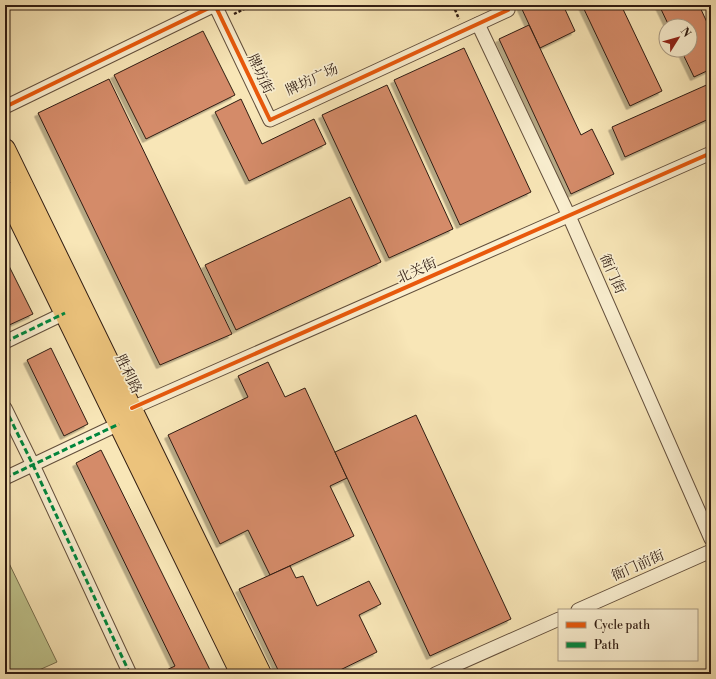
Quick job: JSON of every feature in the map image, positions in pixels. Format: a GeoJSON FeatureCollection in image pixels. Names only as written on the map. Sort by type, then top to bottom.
{"type":"FeatureCollection","features":[{"type":"Feature","properties":{"kind":"main road","name":"胜利路"},"geometry":{"type":"LineString","coordinates":[[5,149],[262,674]]}},
{"type":"Feature","properties":{"kind":"main road"},"geometry":{"type":"LineString","coordinates":[[5,191],[241,674]]}},
{"type":"Feature","properties":{"kind":"street","name":"牌坊街"},"geometry":{"type":"LineString","coordinates":[[5,107],[216,5],[270,120],[508,10],[505,5]]}},
{"type":"Feature","properties":{"kind":"street","name":"衙门街"},"geometry":{"type":"LineString","coordinates":[[478,24],[569,216],[711,539]]}},
{"type":"Feature","properties":{"kind":"street","name":"北关街"},"geometry":{"type":"LineString","coordinates":[[132,408],[711,153]]}},
{"type":"Feature","properties":{"kind":"street"},"geometry":{"type":"LineString","coordinates":[[5,342],[65,313]]}},
{"type":"Feature","properties":{"kind":"street"},"geometry":{"type":"LineString","coordinates":[[5,408],[130,674]]}},
{"type":"Feature","properties":{"kind":"street"},"geometry":{"type":"LineString","coordinates":[[5,478],[119,424]]}},
{"type":"Feature","properties":{"kind":"street","name":"衙门前街"},"geometry":{"type":"LineString","coordinates":[[580,609],[711,551]]}},
{"type":"Feature","properties":{"kind":"street"},"geometry":{"type":"LineString","coordinates":[[435,674],[558,618]]}},
{"type":"Feature","properties":{"kind":"path"},"geometry":{"type":"LineString","coordinates":[[228,16],[252,5]]}},
{"type":"Feature","properties":{"kind":"path"},"geometry":{"type":"LineString","coordinates":[[452,5],[461,22]]}},
{"type":"Feature","properties":{"kind":"green space"},"geometry":{"type":"Polygon","coordinates":[[[5,555],[57,662],[30,674],[5,674],[5,555]]]}},
{"type":"Feature","properties":{"kind":"building"},"geometry":{"type":"Polygon","coordinates":[[[520,5],[563,5],[575,31],[540,48],[520,5]]]}},
{"type":"Feature","properties":{"kind":"building"},"geometry":{"type":"Polygon","coordinates":[[[582,5],[621,5],[662,91],[630,106],[582,5]]]}},
{"type":"Feature","properties":{"kind":"building"},"geometry":{"type":"Polygon","coordinates":[[[659,5],[699,5],[711,31],[711,69],[694,77],[685,58],[698,58],[698,18],[665,18],[659,5]]]}},
{"type":"Feature","properties":{"kind":"building"},"geometry":{"type":"Polygon","coordinates":[[[529,25],[581,135],[592,129],[614,174],[571,194],[499,39],[529,25]]]}},
{"type":"Feature","properties":{"kind":"building"},"geometry":{"type":"Polygon","coordinates":[[[203,31],[235,95],[146,139],[114,75],[203,31]]]}},
{"type":"Feature","properties":{"kind":"building"},"geometry":{"type":"Polygon","coordinates":[[[464,48],[531,192],[460,225],[394,80],[464,48]]]}},
{"type":"Feature","properties":{"kind":"building"},"geometry":{"type":"Polygon","coordinates":[[[109,79],[232,334],[160,365],[38,113],[109,79]]]}},
{"type":"Feature","properties":{"kind":"building"},"geometry":{"type":"Polygon","coordinates":[[[711,83],[711,118],[625,157],[612,127],[711,83]]]}},
{"type":"Feature","properties":{"kind":"building"},"geometry":{"type":"Polygon","coordinates":[[[387,85],[453,229],[389,258],[322,115],[387,85]]]}},
{"type":"Feature","properties":{"kind":"building"},"geometry":{"type":"Polygon","coordinates":[[[241,99],[262,144],[314,119],[326,144],[249,181],[215,112],[241,99]]]}},
{"type":"Feature","properties":{"kind":"building"},"geometry":{"type":"Polygon","coordinates":[[[350,197],[381,262],[236,330],[205,265],[350,197]]]}},
{"type":"Feature","properties":{"kind":"building"},"geometry":{"type":"Polygon","coordinates":[[[5,258],[33,314],[5,327],[5,258]]]}},
{"type":"Feature","properties":{"kind":"building"},"geometry":{"type":"Polygon","coordinates":[[[51,348],[88,424],[64,436],[27,360],[51,348]]]}},
{"type":"Feature","properties":{"kind":"building"},"geometry":{"type":"Polygon","coordinates":[[[268,362],[285,397],[305,388],[347,478],[330,486],[354,536],[270,575],[248,530],[220,544],[168,435],[248,397],[238,376],[268,362]]]}},
{"type":"Feature","properties":{"kind":"building"},"geometry":{"type":"Polygon","coordinates":[[[416,415],[511,619],[430,656],[335,452],[416,415]]]}},
{"type":"Feature","properties":{"kind":"building"},"geometry":{"type":"Polygon","coordinates":[[[101,450],[212,674],[158,674],[175,666],[76,463],[101,450]]]}},
{"type":"Feature","properties":{"kind":"building"},"geometry":{"type":"Polygon","coordinates":[[[290,566],[296,578],[303,576],[317,606],[369,581],[381,604],[359,615],[377,652],[332,674],[280,674],[239,589],[290,566]]]}},
{"type":"Feature","properties":{"kind":"marked path"},"geometry":{"type":"LineString","coordinates":[[5,342],[65,313]]}},
{"type":"Feature","properties":{"kind":"marked path"},"geometry":{"type":"LineString","coordinates":[[5,408],[130,674]]}},
{"type":"Feature","properties":{"kind":"marked path"},"geometry":{"type":"LineString","coordinates":[[5,478],[119,424]]}},
{"type":"Feature","properties":{"kind":"cycle path"},"geometry":{"type":"LineString","coordinates":[[5,107],[215,5],[270,120],[508,10],[505,5]]}},
{"type":"Feature","properties":{"kind":"cycle path"},"geometry":{"type":"LineString","coordinates":[[132,408],[711,153]]}}]}
